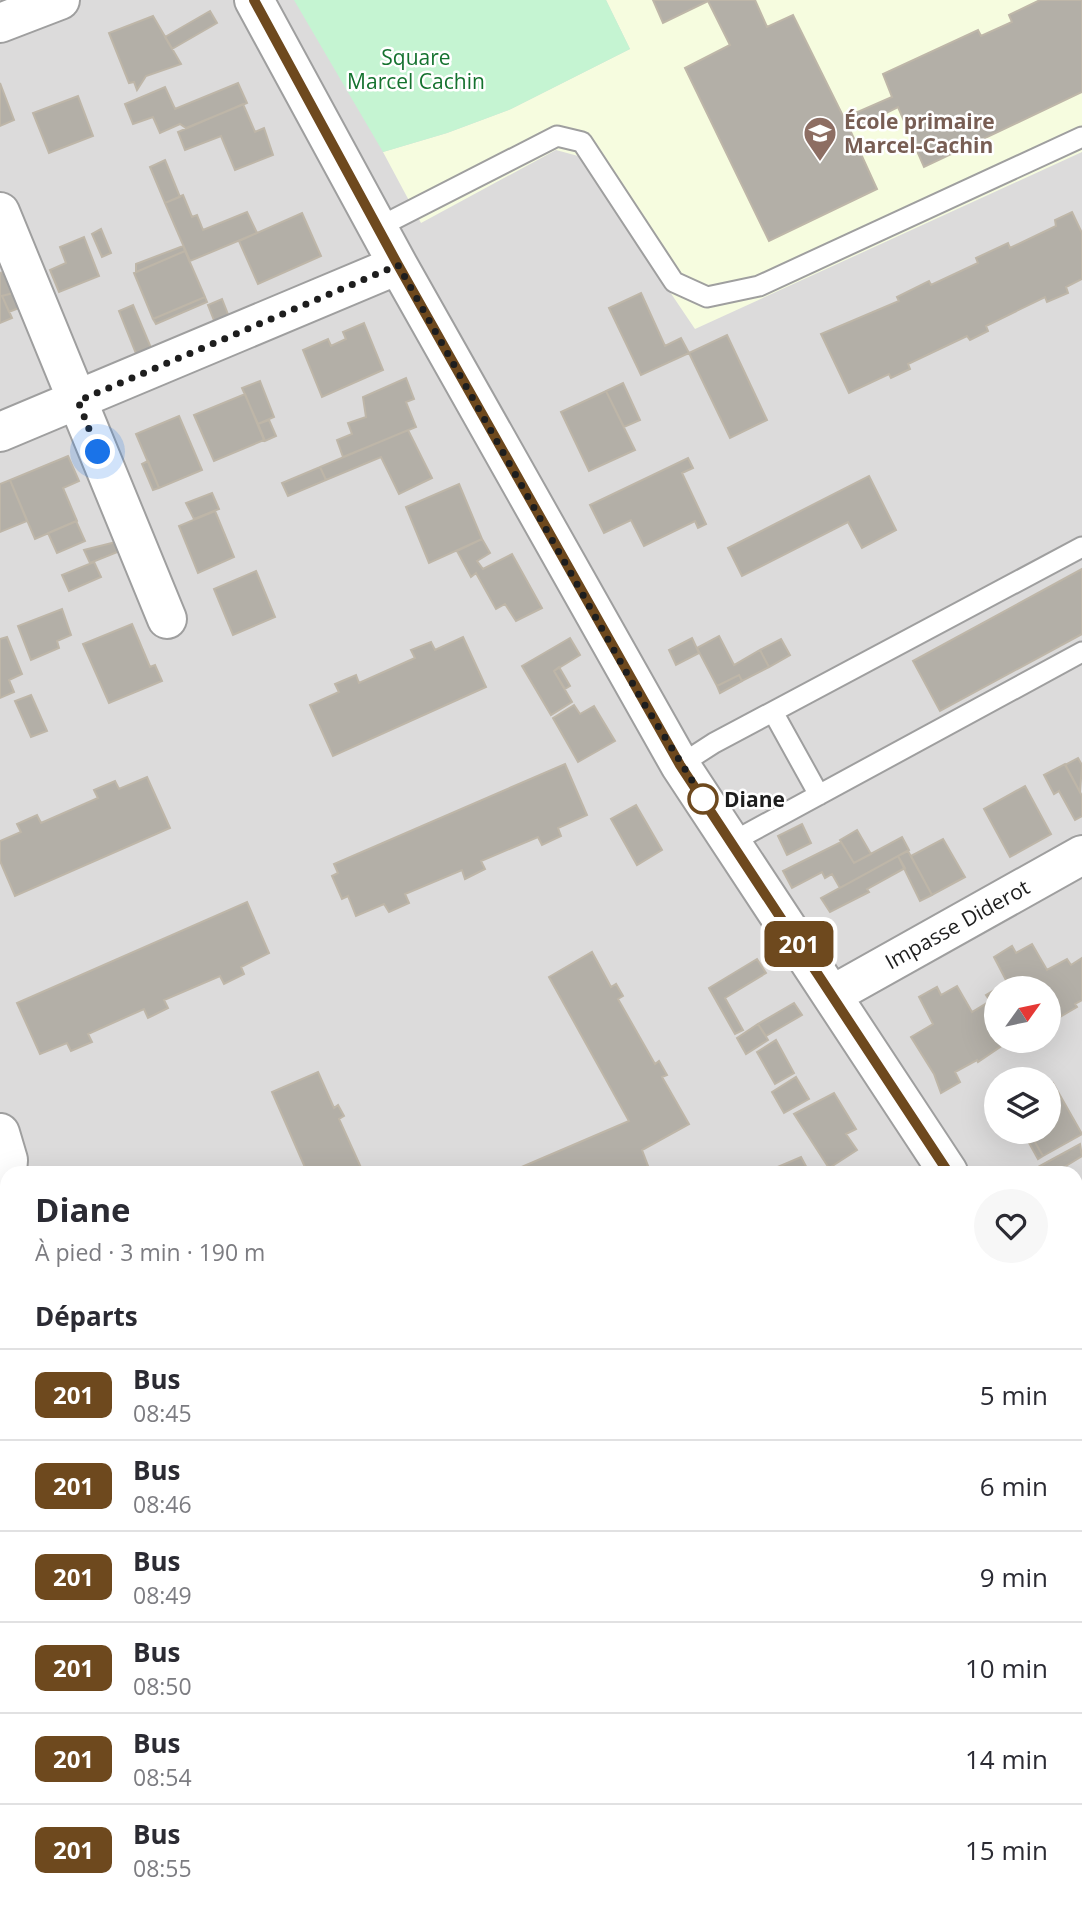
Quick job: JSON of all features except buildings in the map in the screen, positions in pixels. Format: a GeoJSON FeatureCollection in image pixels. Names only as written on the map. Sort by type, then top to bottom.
{"type":"FeatureCollection","features":[{"type":"Feature","properties":{"kind":"street"},"geometry":{"type":"LineString","coordinates":[[0,23],[60,0]]}},
{"type":"Feature","properties":{"kind":"street"},"geometry":{"type":"LineString","coordinates":[[254,0],[398,265],[680,765],[944,1166]]}},
{"type":"Feature","properties":{"kind":"street"},"geometry":{"type":"LineString","coordinates":[[0,212],[167,619]]}},
{"type":"Feature","properties":{"kind":"street"},"geometry":{"type":"LineString","coordinates":[[0,432],[398,265]]}},
{"type":"Feature","properties":{"kind":"street","name":"Impasse Diderot"},"geometry":{"type":"LineString","coordinates":[[832,995],[1082,855]]}},
{"type":"Feature","properties":{"kind":"street"},"geometry":{"type":"LineString","coordinates":[[0,1133],[8,1166]]}},
{"type":"Feature","properties":{"kind":"lane"},"geometry":{"type":"LineString","coordinates":[[379,227],[556,136],[582,142],[674,282],[707,298],[759,286],[1082,137]]}},
{"type":"Feature","properties":{"kind":"lane"},"geometry":{"type":"LineString","coordinates":[[680,765],[773,712],[1082,547]]}},
{"type":"Feature","properties":{"kind":"lane"},"geometry":{"type":"LineString","coordinates":[[732,842],[1082,652]]}},
{"type":"Feature","properties":{"kind":"lane"},"geometry":{"type":"LineString","coordinates":[[773,712],[819,794]]}},
{"type":"Feature","properties":{"kind":"shaded area"},"geometry":{"type":"Polygon","coordinates":[[[0,0],[1082,0],[1082,1166],[0,1166],[0,0]]]}},
{"type":"Feature","properties":{"kind":"shaded area","name":"École primaire Marcel-Cachin"},"geometry":{"type":"Polygon","coordinates":[[[606,0],[1082,0],[1082,152],[695,329],[578,156],[556,150],[421,223],[383,152],[447,133],[511,109],[630,49],[606,0]]]}},
{"type":"Feature","properties":{"kind":"green space","name":"Square Marcel Cachin"},"geometry":{"type":"Polygon","coordinates":[[[294,0],[606,0],[630,49],[511,109],[447,133],[383,152],[294,0]]]}},
{"type":"Feature","properties":{"kind":"bus line","name":"201"},"geometry":{"type":"LineString","coordinates":[[254,0],[398,265],[680,765],[757,877],[944,1166]]}},
{"type":"Feature","properties":{"kind":"place","name":"École primaire Marcel-Cachin"},"geometry":{"type":"Point","coordinates":[820,163]}},
{"type":"Feature","properties":{"kind":"place","name":"Diane"},"geometry":{"type":"Point","coordinates":[703,799]}},
{"type":"Feature","properties":{"kind":"route"},"geometry":{"type":"LineString","coordinates":[[98,452],[78,401],[398,265],[643,702],[708,806],[703,799]]}}]}
